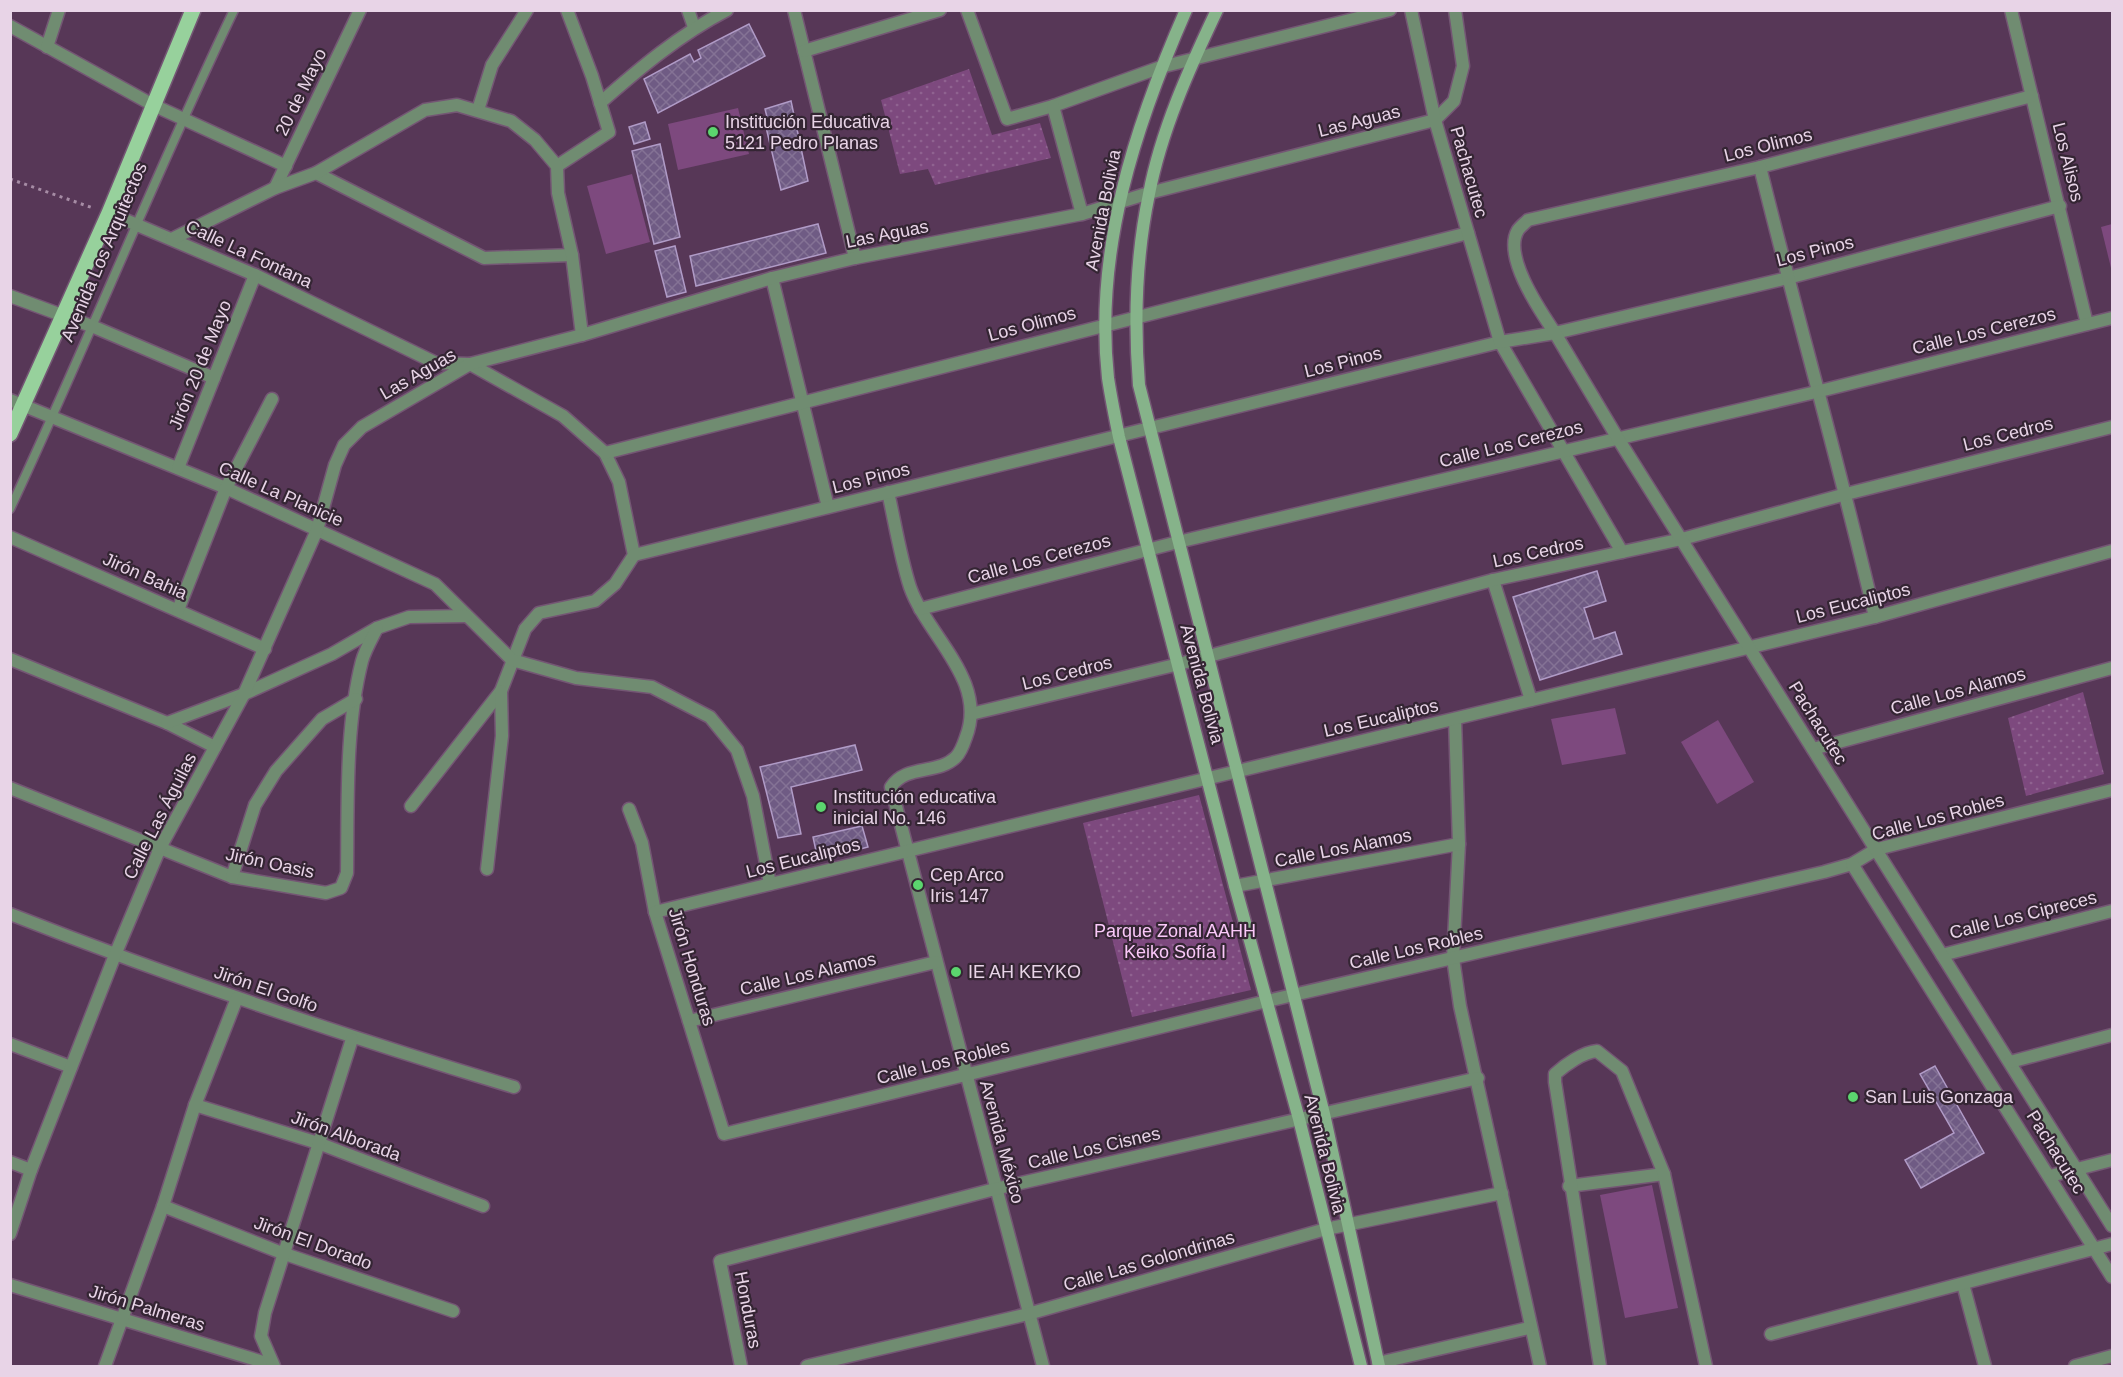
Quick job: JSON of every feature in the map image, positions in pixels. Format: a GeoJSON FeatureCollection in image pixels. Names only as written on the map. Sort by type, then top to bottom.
{"type":"FeatureCollection","features":[{"type":"Feature","properties":{"kind":"main road","name":"Avenida Los Arquitectos"},"geometry":{"type":"LineString","coordinates":[[10,434],[17,403],[63,314],[109,213],[193,10]]}},
{"type":"Feature","properties":{"kind":"main road","name":"Avenida Bolivia"},"geometry":{"type":"LineString","coordinates":[[1186,10],[1161,68],[1138,135],[1120,201],[1108,277],[1106,323],[1108,378],[1119,437],[1235,886],[1299,1119],[1360,1366]]}},
{"type":"Feature","properties":{"kind":"main road","name":"Avenida Bolivia"},"geometry":{"type":"LineString","coordinates":[[1216,10],[1194,59],[1166,133],[1149,193],[1137,316],[1139,385],[1263,881],[1324,1114],[1346,1225],[1378,1365]]}},
{"type":"Feature","properties":{"kind":"street"},"geometry":{"type":"LineString","coordinates":[[47,47],[59,10]]}},
{"type":"Feature","properties":{"kind":"street","name":"20 de Mayo"},"geometry":{"type":"LineString","coordinates":[[275,188],[360,10]]}},
{"type":"Feature","properties":{"kind":"street"},"geometry":{"type":"LineString","coordinates":[[478,110],[492,65],[527,10]]}},
{"type":"Feature","properties":{"kind":"street"},"geometry":{"type":"LineString","coordinates":[[557,166],[609,132],[567,10]]}},
{"type":"Feature","properties":{"kind":"street"},"geometry":{"type":"LineString","coordinates":[[688,10],[694,27]]}},
{"type":"Feature","properties":{"kind":"street"},"geometry":{"type":"LineString","coordinates":[[600,103],[641,66],[694,27],[727,10]]}},
{"type":"Feature","properties":{"kind":"street"},"geometry":{"type":"LineString","coordinates":[[794,10],[855,258]]}},
{"type":"Feature","properties":{"kind":"street"},"geometry":{"type":"LineString","coordinates":[[804,51],[940,10]]}},
{"type":"Feature","properties":{"kind":"street"},"geometry":{"type":"LineString","coordinates":[[967,10],[1007,119],[1053,106],[1161,68],[1390,10]]}},
{"type":"Feature","properties":{"kind":"street","name":"Pachacutec"},"geometry":{"type":"LineString","coordinates":[[1411,10],[1435,120],[1500,342],[1622,552]]}},
{"type":"Feature","properties":{"kind":"street"},"geometry":{"type":"LineString","coordinates":[[1435,120],[1454,101],[1463,66],[1455,10]]}},
{"type":"Feature","properties":{"kind":"street","name":"Los Alisos"},"geometry":{"type":"LineString","coordinates":[[2011,10],[2088,324]]}},
{"type":"Feature","properties":{"kind":"street"},"geometry":{"type":"LineString","coordinates":[[10,26],[153,105],[286,166]]}},
{"type":"Feature","properties":{"kind":"street","name":"Los Olimos"},"geometry":{"type":"LineString","coordinates":[[1517,231],[1528,220],[1760,166],[2032,96]]}},
{"type":"Feature","properties":{"kind":"street"},"geometry":{"type":"LineString","coordinates":[[172,239],[275,188],[316,173],[425,110],[457,105],[511,121],[535,140],[557,166],[558,193],[572,255],[582,334]]}},
{"type":"Feature","properties":{"kind":"street"},"geometry":{"type":"LineString","coordinates":[[1053,106],[1082,214]]}},
{"type":"Feature","properties":{"kind":"street","name":"Las Aguas"},"geometry":{"type":"LineString","coordinates":[[362,427],[470,364],[582,334],[772,278],[855,258],[1082,214],[1149,193],[1435,120]]}},
{"type":"Feature","properties":{"kind":"street"},"geometry":{"type":"LineString","coordinates":[[1760,166],[1816,392],[1846,494],[1875,617]]}},
{"type":"Feature","properties":{"kind":"street"},"geometry":{"type":"LineString","coordinates":[[316,173],[484,258],[572,255]]}},
{"type":"Feature","properties":{"kind":"street","name":"Los Pinos"},"geometry":{"type":"LineString","coordinates":[[634,555],[1500,342],[1555,333],[1788,278],[2060,206]]}},
{"type":"Feature","properties":{"kind":"street","name":"Calle La Fontana"},"geometry":{"type":"LineString","coordinates":[[109,213],[255,275],[436,363],[470,364]]}},
{"type":"Feature","properties":{"kind":"street","name":"Pachacutec"},"geometry":{"type":"LineString","coordinates":[[1517,231],[1515,249],[1528,292],[2112,1226]]}},
{"type":"Feature","properties":{"kind":"street","name":"Los Olimos"},"geometry":{"type":"LineString","coordinates":[[605,453],[1106,323],[1468,233]]}},
{"type":"Feature","properties":{"kind":"street","name":"Jirón 20 de Mayo"},"geometry":{"type":"LineString","coordinates":[[178,468],[255,275]]}},
{"type":"Feature","properties":{"kind":"street"},"geometry":{"type":"LineString","coordinates":[[772,278],[828,507]]}},
{"type":"Feature","properties":{"kind":"street"},"geometry":{"type":"LineString","coordinates":[[10,296],[63,314],[214,378]]}},
{"type":"Feature","properties":{"kind":"street","name":"Calle Los Cerezos"},"geometry":{"type":"LineString","coordinates":[[920,609],[1149,549],[1617,436],[1816,392],[2112,318]]}},
{"type":"Feature","properties":{"kind":"street"},"geometry":{"type":"LineString","coordinates":[[411,806],[501,691],[525,629],[539,613],[596,601],[615,584],[634,555],[619,482],[605,453],[563,416],[470,364]]}},
{"type":"Feature","properties":{"kind":"street"},"geometry":{"type":"LineString","coordinates":[[178,610],[226,488],[272,399]]}},
{"type":"Feature","properties":{"kind":"street","name":"Calle La Planicie"},"geometry":{"type":"LineString","coordinates":[[17,403],[226,488],[435,584],[512,660]]}},
{"type":"Feature","properties":{"kind":"street","name":"Calle Las Águilas"},"geometry":{"type":"LineString","coordinates":[[10,1234],[31,1170],[71,1066],[160,848],[244,694],[317,530],[335,465],[344,445],[362,427]]}},
{"type":"Feature","properties":{"kind":"street","name":"Los Cedros"},"geometry":{"type":"LineString","coordinates":[[971,714],[1208,657],[1493,579],[1682,539],[1846,494],[2112,427]]}},
{"type":"Feature","properties":{"kind":"street","name":"Avenida México"},"geometry":{"type":"LineString","coordinates":[[888,492],[910,586],[920,609],[967,686],[971,714],[969,728],[955,758],[943,764],[907,773],[896,779],[891,787],[1043,1366]]}},
{"type":"Feature","properties":{"kind":"street","name":"Jirón Bahia"},"geometry":{"type":"LineString","coordinates":[[10,537],[265,649]]}},
{"type":"Feature","properties":{"kind":"street","name":"Los Eucaliptos"},"geometry":{"type":"LineString","coordinates":[[656,912],[1875,617],[2112,550]]}},
{"type":"Feature","properties":{"kind":"street"},"geometry":{"type":"LineString","coordinates":[[1493,579],[1531,700]]}},
{"type":"Feature","properties":{"kind":"street"},"geometry":{"type":"LineString","coordinates":[[167,723],[244,694],[332,654],[377,628],[409,616],[466,616]]}},
{"type":"Feature","properties":{"kind":"street"},"geometry":{"type":"LineString","coordinates":[[232,877],[255,805],[276,771],[322,719],[356,699],[362,660],[377,628]]}},
{"type":"Feature","properties":{"kind":"street"},"geometry":{"type":"LineString","coordinates":[[10,659],[167,723],[215,747]]}},
{"type":"Feature","properties":{"kind":"street"},"geometry":{"type":"LineString","coordinates":[[512,660],[576,678],[652,687],[710,717],[737,750],[753,796],[770,884]]}},
{"type":"Feature","properties":{"kind":"street","name":"Calle Los Alamos"},"geometry":{"type":"LineString","coordinates":[[1813,749],[2112,668]]}},
{"type":"Feature","properties":{"kind":"street"},"geometry":{"type":"LineString","coordinates":[[487,869],[502,736],[501,691]]}},
{"type":"Feature","properties":{"kind":"street","name":"Jirón Oasis"},"geometry":{"type":"LineString","coordinates":[[10,788],[232,877],[326,893],[340,888],[347,873],[348,769],[356,699]]}},
{"type":"Feature","properties":{"kind":"street"},"geometry":{"type":"LineString","coordinates":[[1455,718],[1459,844],[1453,958],[1460,1006],[1478,1078],[1529,1328],[1540,1366]]}},
{"type":"Feature","properties":{"kind":"street","name":"Calle Los Robles"},"geometry":{"type":"LineString","coordinates":[[724,1134],[1266,1001],[1852,864],[1876,849],[2112,790]]}},
{"type":"Feature","properties":{"kind":"street","name":"Jirón Honduras"},"geometry":{"type":"LineString","coordinates":[[629,809],[642,843],[656,912],[724,1134]]}},
{"type":"Feature","properties":{"kind":"street","name":"Calle Los Alamos"},"geometry":{"type":"LineString","coordinates":[[1235,886],[1459,844]]}},
{"type":"Feature","properties":{"kind":"street","name":"Pachacutec"},"geometry":{"type":"LineString","coordinates":[[1852,864],[2112,1277]]}},
{"type":"Feature","properties":{"kind":"street","name":"Calle Los Cipreces"},"geometry":{"type":"LineString","coordinates":[[1942,955],[2112,911]]}},
{"type":"Feature","properties":{"kind":"street","name":"Jirón El Golfo"},"geometry":{"type":"LineString","coordinates":[[10,914],[115,955],[352,1039],[514,1087]]}},
{"type":"Feature","properties":{"kind":"street","name":"Calle Los Alamos"},"geometry":{"type":"LineString","coordinates":[[689,1021],[936,962]]}},
{"type":"Feature","properties":{"kind":"street"},"geometry":{"type":"LineString","coordinates":[[105,1366],[195,1105],[237,998]]}},
{"type":"Feature","properties":{"kind":"street"},"geometry":{"type":"LineString","coordinates":[[2010,1062],[2112,1035]]}},
{"type":"Feature","properties":{"kind":"street"},"geometry":{"type":"LineString","coordinates":[[274,1366],[261,1336],[265,1313],[282,1252],[352,1039]]}},
{"type":"Feature","properties":{"kind":"street"},"geometry":{"type":"LineString","coordinates":[[10,1044],[71,1066]]}},
{"type":"Feature","properties":{"kind":"street"},"geometry":{"type":"LineString","coordinates":[[1600,1366],[1569,1186],[1555,1074],[1590,1051],[1597,1051],[1622,1071],[1664,1174],[1706,1366]]}},
{"type":"Feature","properties":{"kind":"street","name":"Calle Los Cisnes"},"geometry":{"type":"LineString","coordinates":[[720,1261],[995,1189],[1478,1078]]}},
{"type":"Feature","properties":{"kind":"street","name":"Jirón Alborada"},"geometry":{"type":"LineString","coordinates":[[195,1105],[318,1143],[483,1206]]}},
{"type":"Feature","properties":{"kind":"street"},"geometry":{"type":"LineString","coordinates":[[2050,1176],[2112,1160]]}},
{"type":"Feature","properties":{"kind":"street"},"geometry":{"type":"LineString","coordinates":[[10,1162],[31,1170]]}},
{"type":"Feature","properties":{"kind":"street"},"geometry":{"type":"LineString","coordinates":[[1569,1186],[1664,1174]]}},
{"type":"Feature","properties":{"kind":"street","name":"Calle Las Golondrinas"},"geometry":{"type":"LineString","coordinates":[[807,1366],[1028,1314],[1326,1229],[1502,1193]]}},
{"type":"Feature","properties":{"kind":"street","name":"Jirón El Dorado"},"geometry":{"type":"LineString","coordinates":[[162,1206],[282,1252],[453,1311]]}},
{"type":"Feature","properties":{"kind":"street"},"geometry":{"type":"LineString","coordinates":[[1771,1334],[2112,1244]]}},
{"type":"Feature","properties":{"kind":"street","name":"Honduras"},"geometry":{"type":"LineString","coordinates":[[720,1261],[741,1366]]}},
{"type":"Feature","properties":{"kind":"street"},"geometry":{"type":"LineString","coordinates":[[1963,1284],[1985,1366]]}},
{"type":"Feature","properties":{"kind":"street","name":"Jirón Palmeras"},"geometry":{"type":"LineString","coordinates":[[10,1285],[274,1366]]}},
{"type":"Feature","properties":{"kind":"street"},"geometry":{"type":"LineString","coordinates":[[1378,1365],[1529,1328]]}},
{"type":"Feature","properties":{"kind":"street"},"geometry":{"type":"LineString","coordinates":[[2075,1366],[2112,1356]]}},
{"type":"Feature","properties":{"kind":"lane","name":"Avenida Los Arquitectos"},"geometry":{"type":"LineString","coordinates":[[10,509],[94,327],[182,119],[234,10]]}},
{"type":"Feature","properties":{"kind":"path"},"geometry":{"type":"LineString","coordinates":[[10,179],[109,213]]}},
{"type":"Feature","properties":{"kind":"green space"},"geometry":{"type":"Polygon","coordinates":[[[969,69],[992,135],[1040,123],[1051,158],[935,185],[928,169],[900,174],[881,100],[969,69]]]}},
{"type":"Feature","properties":{"kind":"green space"},"geometry":{"type":"Polygon","coordinates":[[[738,108],[749,154],[678,170],[668,124],[738,108]]]}},
{"type":"Feature","properties":{"kind":"green space"},"geometry":{"type":"Polygon","coordinates":[[[632,174],[650,242],[606,254],[587,186],[632,174]]]}},
{"type":"Feature","properties":{"kind":"green space"},"geometry":{"type":"Polygon","coordinates":[[[2112,224],[2112,272],[2101,227],[2112,224]]]}},
{"type":"Feature","properties":{"kind":"green space"},"geometry":{"type":"Polygon","coordinates":[[[2083,692],[2104,774],[2026,796],[2008,718],[2083,692]]]}},
{"type":"Feature","properties":{"kind":"green space"},"geometry":{"type":"Polygon","coordinates":[[[1615,708],[1626,754],[1562,765],[1551,719],[1615,708]]]}},
{"type":"Feature","properties":{"kind":"green space"},"geometry":{"type":"Polygon","coordinates":[[[1718,720],[1754,782],[1717,804],[1681,742],[1718,720]]]}},
{"type":"Feature","properties":{"kind":"green space","name":"Parque Zonal AAHH Keiko Sofía I"},"geometry":{"type":"Polygon","coordinates":[[[1199,795],[1251,990],[1132,1017],[1083,823],[1199,795]]]}},
{"type":"Feature","properties":{"kind":"green space"},"geometry":{"type":"Polygon","coordinates":[[[1652,1185],[1678,1308],[1625,1318],[1600,1195],[1652,1185]]]}},
{"type":"Feature","properties":{"kind":"building"},"geometry":{"type":"Polygon","coordinates":[[[749,24],[765,56],[658,113],[644,79],[690,54],[694,62],[701,58],[698,50],[749,24]]]}},
{"type":"Feature","properties":{"kind":"building"},"geometry":{"type":"Polygon","coordinates":[[[791,101],[808,181],[781,190],[765,123],[768,121],[765,109],[791,101]]]}},
{"type":"Feature","properties":{"kind":"building"},"geometry":{"type":"Polygon","coordinates":[[[645,122],[650,139],[634,144],[629,127],[645,122]]]}},
{"type":"Feature","properties":{"kind":"building"},"geometry":{"type":"Polygon","coordinates":[[[660,144],[680,237],[654,244],[632,151],[660,144]]]}},
{"type":"Feature","properties":{"kind":"building"},"geometry":{"type":"Polygon","coordinates":[[[818,224],[826,253],[696,286],[690,256],[818,224]]]}},
{"type":"Feature","properties":{"kind":"building"},"geometry":{"type":"Polygon","coordinates":[[[675,246],[686,292],[667,297],[655,251],[675,246]]]}},
{"type":"Feature","properties":{"kind":"building"},"geometry":{"type":"Polygon","coordinates":[[[1597,571],[1606,601],[1584,608],[1594,639],[1615,632],[1622,654],[1540,680],[1513,597],[1597,571]]]}},
{"type":"Feature","properties":{"kind":"building"},"geometry":{"type":"Polygon","coordinates":[[[855,745],[862,770],[791,787],[801,834],[778,838],[760,767],[855,745]]]}},
{"type":"Feature","properties":{"kind":"building"},"geometry":{"type":"Polygon","coordinates":[[[862,826],[868,847],[818,860],[813,837],[862,826]]]}},
{"type":"Feature","properties":{"kind":"building"},"geometry":{"type":"Polygon","coordinates":[[[1935,1066],[1984,1153],[1921,1188],[1905,1160],[1954,1133],[1920,1074],[1935,1066]]]}},
{"type":"Feature","properties":{"kind":"place","name":"Institución Educativa 5121 Pedro Planas"},"geometry":{"type":"Point","coordinates":[713,132]}},
{"type":"Feature","properties":{"kind":"place","name":"Institución educativa inicial No. 146"},"geometry":{"type":"Point","coordinates":[821,807]}},
{"type":"Feature","properties":{"kind":"place","name":"Cep Arco Iris 147"},"geometry":{"type":"Point","coordinates":[918,885]}},
{"type":"Feature","properties":{"kind":"place","name":"IE AH KEYKO"},"geometry":{"type":"Point","coordinates":[956,972]}},
{"type":"Feature","properties":{"kind":"place","name":"San Luis Gonzaga"},"geometry":{"type":"Point","coordinates":[1853,1097]}}]}
